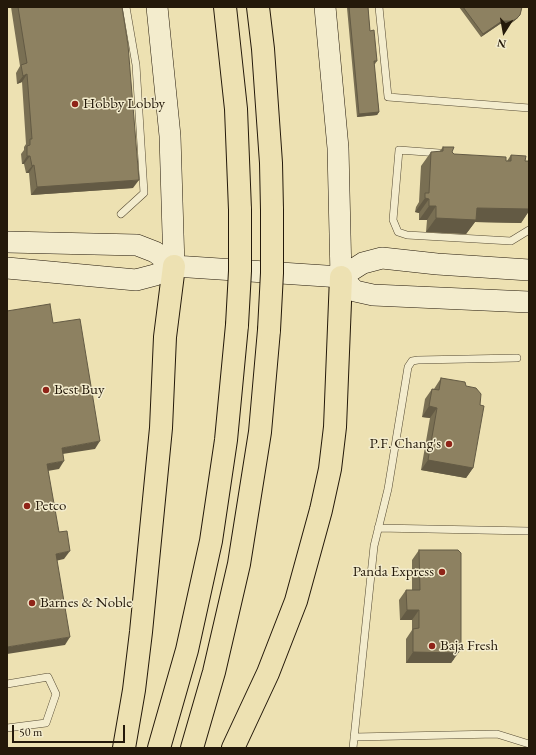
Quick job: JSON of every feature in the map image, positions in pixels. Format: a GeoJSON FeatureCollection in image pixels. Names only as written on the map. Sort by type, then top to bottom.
{"type":"FeatureCollection","features":[{"type":"Feature","properties":{"kind":"highway"},"geometry":{"type":"LineString","coordinates":[[159,748],[187,650],[208,554],[226,440],[237,325],[240,210],[236,109],[226,7]]}},
{"type":"Feature","properties":{"kind":"highway"},"geometry":{"type":"LineString","coordinates":[[192,748],[216,666],[239,564],[260,432],[269,330],[272,273],[272,210],[271,163],[263,49],[258,7]]}},
{"type":"Feature","properties":{"kind":"highway"},"geometry":{"type":"LineString","coordinates":[[124,748],[134,690],[141,632],[161,428],[165,336],[174,266]]}},
{"type":"Feature","properties":{"kind":"highway"},"geometry":{"type":"LineString","coordinates":[[233,748],[268,672],[296,601],[321,510],[330,469],[335,427],[341,277]]}},
{"type":"Feature","properties":{"kind":"main road"},"geometry":{"type":"LineString","coordinates":[[157,7],[170,136],[174,266]]}},
{"type":"Feature","properties":{"kind":"main road"},"geometry":{"type":"LineString","coordinates":[[325,7],[338,148],[341,277],[355,290],[374,295],[529,302]]}},
{"type":"Feature","properties":{"kind":"main road"},"geometry":{"type":"LineString","coordinates":[[7,242],[137,245],[155,252],[174,266]]}},
{"type":"Feature","properties":{"kind":"main road"},"geometry":{"type":"LineString","coordinates":[[7,268],[136,280],[156,275],[174,266],[341,277],[363,263],[382,258],[437,264],[529,270]]}},
{"type":"Feature","properties":{"kind":"lane"},"geometry":{"type":"LineString","coordinates":[[122,214],[144,193],[136,65],[126,7]]}},
{"type":"Feature","properties":{"kind":"lane"},"geometry":{"type":"LineString","coordinates":[[379,7],[388,97],[529,108]]}},
{"type":"Feature","properties":{"kind":"lane"},"geometry":{"type":"LineString","coordinates":[[445,154],[399,150],[393,220],[398,232],[407,235],[511,241],[529,230]]}},
{"type":"Feature","properties":{"kind":"lane"},"geometry":{"type":"LineString","coordinates":[[353,748],[374,546],[388,489],[408,367],[412,361],[418,360],[517,358]]}},
{"type":"Feature","properties":{"kind":"lane"},"geometry":{"type":"LineString","coordinates":[[378,528],[529,531]]}},
{"type":"Feature","properties":{"kind":"lane"},"geometry":{"type":"LineString","coordinates":[[7,684],[48,678],[56,694],[46,723],[7,728]]}},
{"type":"Feature","properties":{"kind":"lane"},"geometry":{"type":"LineString","coordinates":[[354,737],[497,734],[529,744]]}},
{"type":"Feature","properties":{"kind":"building","name":"Hobby Lobby"},"geometry":{"type":"Polygon","coordinates":[[[18,7],[122,7],[128,45],[139,180],[37,187],[34,165],[32,166],[30,156],[27,156],[27,146],[30,145],[30,139],[32,139],[27,74],[23,76],[21,65],[27,63],[18,7]]]}},
{"type":"Feature","properties":{"kind":"building"},"geometry":{"type":"Polygon","coordinates":[[[349,7],[368,7],[370,31],[374,30],[377,61],[374,61],[379,112],[359,114],[349,7]]]}},
{"type":"Feature","properties":{"kind":"building"},"geometry":{"type":"Polygon","coordinates":[[[463,7],[522,7],[520,15],[516,19],[512,21],[502,21],[483,34],[463,7]]]}},
{"type":"Feature","properties":{"kind":"building"},"geometry":{"type":"Polygon","coordinates":[[[443,147],[454,147],[452,152],[454,154],[506,157],[506,161],[511,161],[511,155],[526,156],[525,161],[529,161],[529,209],[477,208],[476,220],[436,218],[436,206],[429,206],[429,199],[425,198],[425,193],[429,193],[431,152],[443,151],[443,147]]]}},
{"type":"Feature","properties":{"kind":"building"},"geometry":{"type":"Polygon","coordinates":[[[50,304],[53,323],[80,319],[100,441],[62,448],[64,461],[47,464],[59,532],[67,531],[70,551],[56,554],[70,637],[7,647],[7,311],[50,304]]]}},
{"type":"Feature","properties":{"kind":"building","name":"P.F. Chang's"},"geometry":{"type":"Polygon","coordinates":[[[441,378],[465,382],[466,386],[476,388],[481,394],[480,405],[484,406],[473,468],[428,460],[437,408],[429,406],[432,389],[439,390],[441,378]]]}},
{"type":"Feature","properties":{"kind":"building"},"geometry":{"type":"Polygon","coordinates":[[[419,550],[458,550],[461,553],[461,649],[458,653],[413,652],[413,629],[419,628],[419,610],[407,610],[406,590],[420,590],[419,550]]]}},
{"type":"Feature","properties":{"kind":"place","name":"Hobby Lobby"},"geometry":{"type":"Point","coordinates":[75,104]}},
{"type":"Feature","properties":{"kind":"place","name":"Best Buy"},"geometry":{"type":"Point","coordinates":[46,390]}},
{"type":"Feature","properties":{"kind":"place","name":"P.F. Chang's"},"geometry":{"type":"Point","coordinates":[449,444]}},
{"type":"Feature","properties":{"kind":"place","name":"Petco"},"geometry":{"type":"Point","coordinates":[27,506]}},
{"type":"Feature","properties":{"kind":"place","name":"Panda Express"},"geometry":{"type":"Point","coordinates":[442,572]}},
{"type":"Feature","properties":{"kind":"place","name":"Barnes & Noble"},"geometry":{"type":"Point","coordinates":[32,603]}},
{"type":"Feature","properties":{"kind":"place","name":"Baja Fresh"},"geometry":{"type":"Point","coordinates":[432,646]}}]}
